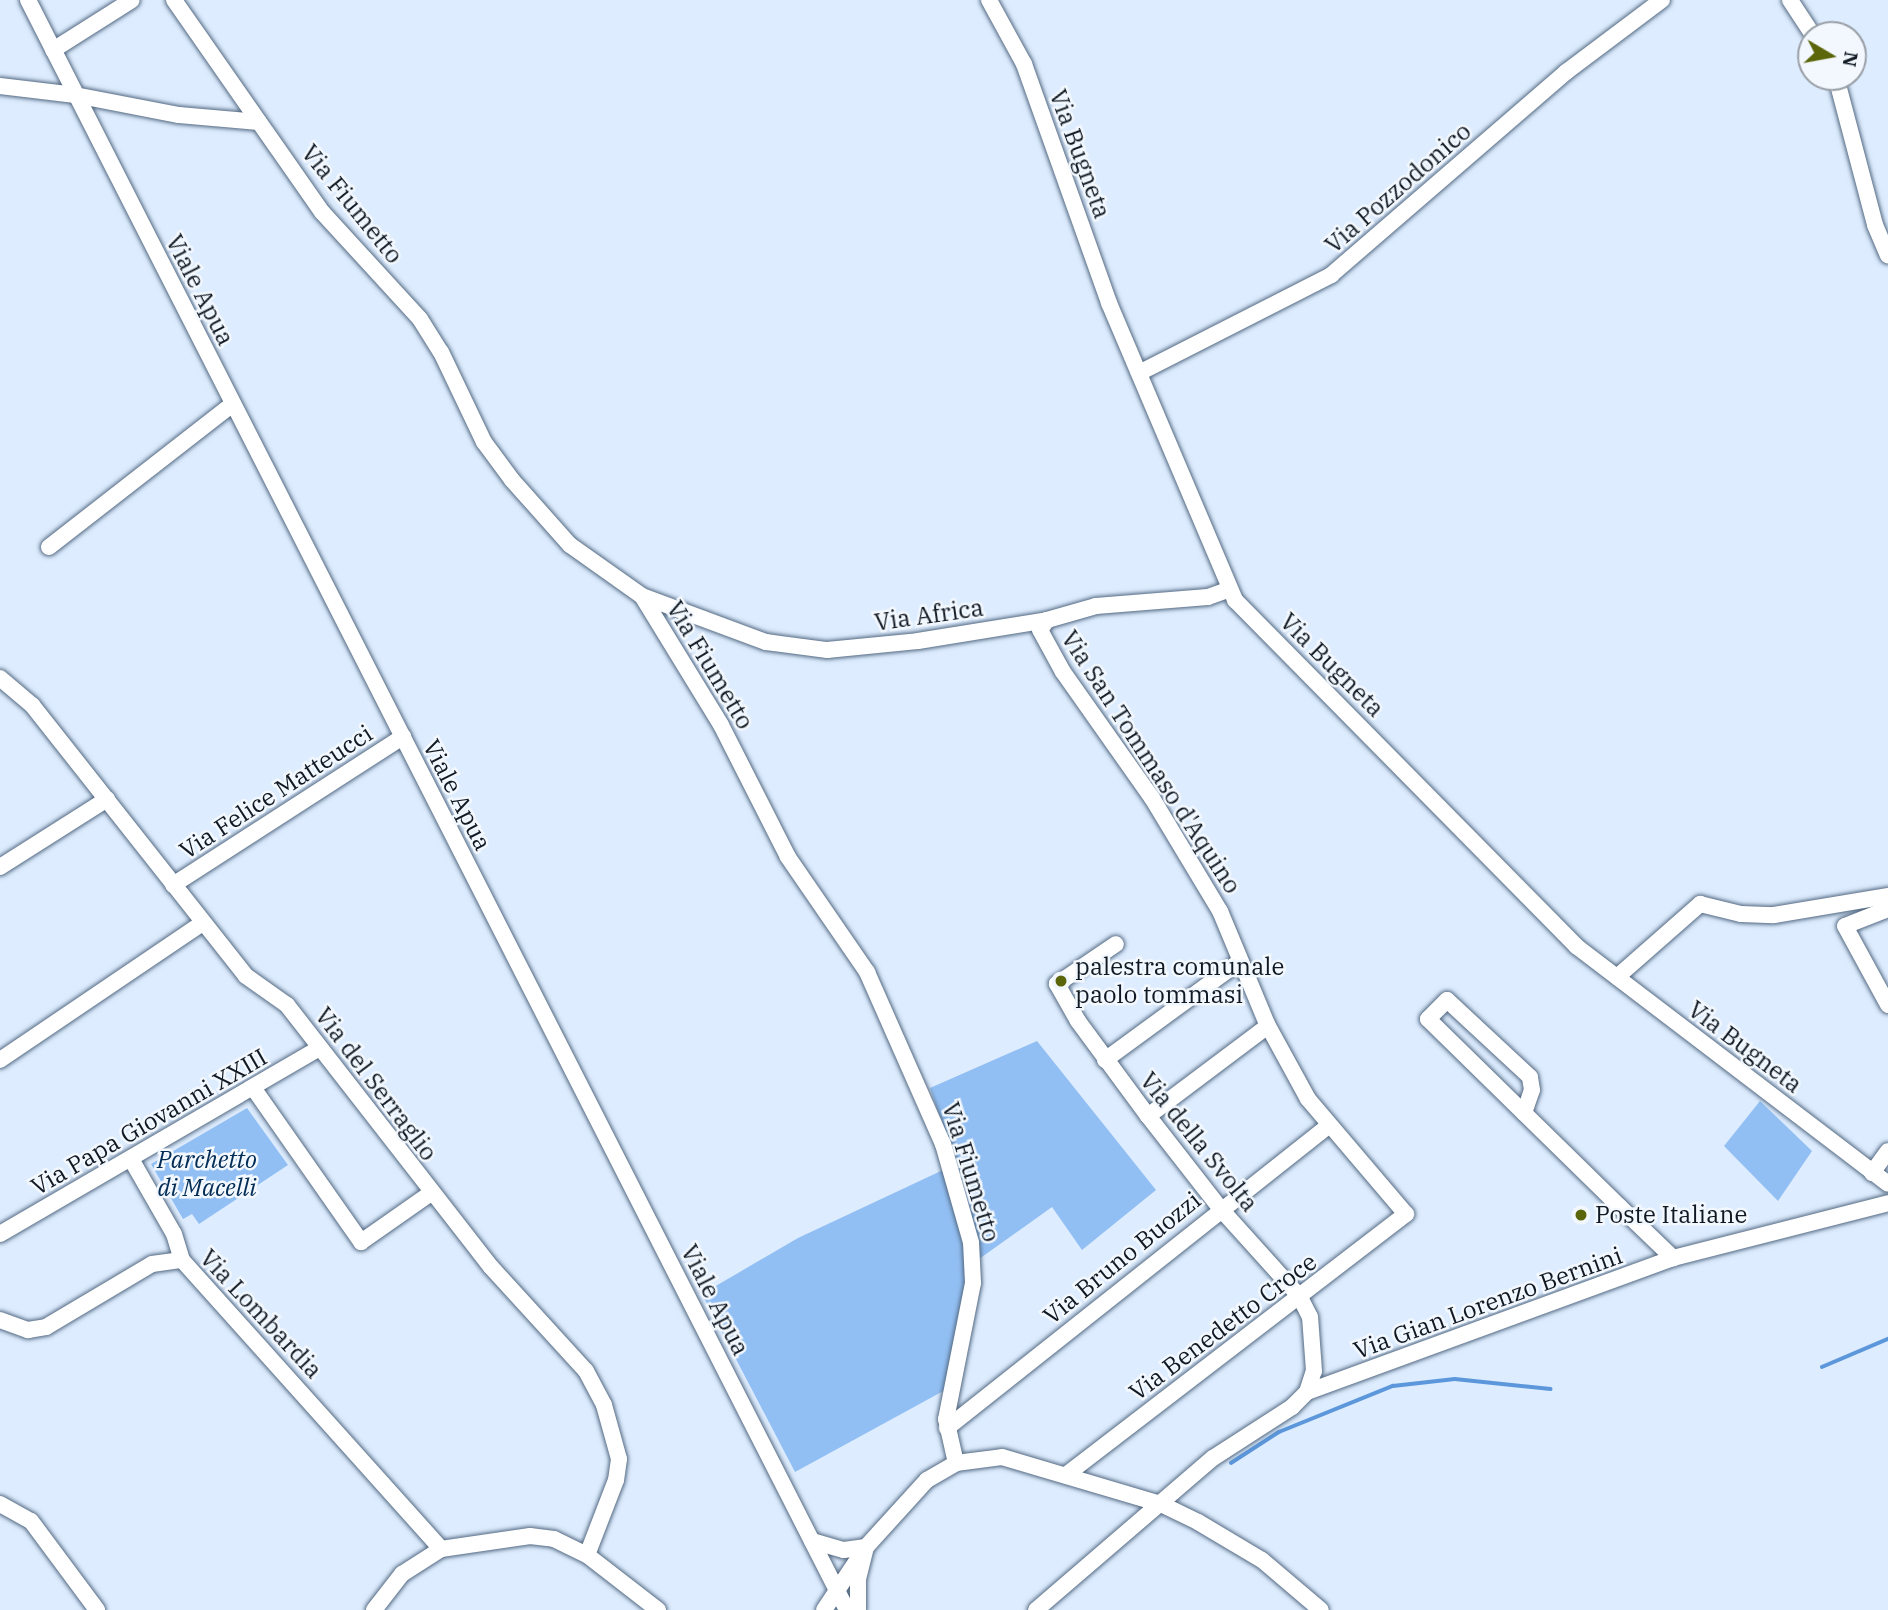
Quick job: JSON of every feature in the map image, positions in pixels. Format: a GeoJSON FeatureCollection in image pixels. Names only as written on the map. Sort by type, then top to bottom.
{"type":"FeatureCollection","features":[{"type":"Feature","properties":{"kind":"street","name":"Viale Apua"},"geometry":{"type":"LineString","coordinates":[[28,0],[847,1610]]}},
{"type":"Feature","properties":{"kind":"street"},"geometry":{"type":"LineString","coordinates":[[53,50],[132,0]]}},
{"type":"Feature","properties":{"kind":"street","name":"Via Fiumetto"},"geometry":{"type":"LineString","coordinates":[[174,0],[323,212],[420,319],[484,442],[512,480],[570,545],[642,596],[720,725],[788,857],[867,972],[943,1144],[971,1242],[974,1267],[947,1428],[956,1463]]}},
{"type":"Feature","properties":{"kind":"street","name":"Via Bugneta"},"geometry":{"type":"LineString","coordinates":[[989,0],[1024,64],[1109,303],[1227,590],[1567,937],[1888,1184]]}},
{"type":"Feature","properties":{"kind":"street","name":"Via Pozzodonico"},"geometry":{"type":"LineString","coordinates":[[1139,373],[1331,275],[1566,72],[1662,0]]}},
{"type":"Feature","properties":{"kind":"street"},"geometry":{"type":"LineString","coordinates":[[1790,0],[1804,21]]}},
{"type":"Feature","properties":{"kind":"street"},"geometry":{"type":"LineString","coordinates":[[0,86],[75,95],[179,115],[259,122]]}},
{"type":"Feature","properties":{"kind":"street"},"geometry":{"type":"LineString","coordinates":[[1840,91],[1875,225],[1888,255]]}},
{"type":"Feature","properties":{"kind":"street"},"geometry":{"type":"LineString","coordinates":[[49,547],[233,404]]}},
{"type":"Feature","properties":{"kind":"street","name":"Via Africa"},"geometry":{"type":"LineString","coordinates":[[642,596],[766,642],[806,649],[918,641],[1047,620],[1096,606],[1208,597],[1227,590]]}},
{"type":"Feature","properties":{"kind":"street","name":"Via San Tommaso d'Aquino"},"geometry":{"type":"LineString","coordinates":[[1047,620],[1040,625],[1042,636],[1079,698],[1191,858],[1220,911],[1239,962],[1268,1026],[1328,1126],[1406,1214]]}},
{"type":"Feature","properties":{"kind":"street","name":"Via del Serraglio"},"geometry":{"type":"LineString","coordinates":[[0,678],[32,705],[201,924],[246,976],[287,1005],[431,1193],[491,1267],[567,1346],[600,1395],[619,1459],[616,1480],[587,1555]]}},
{"type":"Feature","properties":{"kind":"street","name":"Via Felice Matteucci"},"geometry":{"type":"LineString","coordinates":[[173,885],[403,737]]}},
{"type":"Feature","properties":{"kind":"street"},"geometry":{"type":"LineString","coordinates":[[0,867],[107,799]]}},
{"type":"Feature","properties":{"kind":"street"},"geometry":{"type":"LineString","coordinates":[[1617,977],[1700,904],[1741,914],[1774,915],[1888,896]]}},
{"type":"Feature","properties":{"kind":"street"},"geometry":{"type":"LineString","coordinates":[[1888,909],[1845,926],[1888,1005]]}},
{"type":"Feature","properties":{"kind":"street"},"geometry":{"type":"LineString","coordinates":[[0,1060],[201,924]]}},
{"type":"Feature","properties":{"kind":"street","name":"Via della Svolta"},"geometry":{"type":"LineString","coordinates":[[1116,944],[1057,984],[1105,1060],[1148,1116],[1220,1208],[1300,1297],[1310,1317],[1314,1348],[1307,1392]]}},
{"type":"Feature","properties":{"kind":"street"},"geometry":{"type":"LineString","coordinates":[[1105,1060],[1239,962]]}},
{"type":"Feature","properties":{"kind":"street"},"geometry":{"type":"LineString","coordinates":[[1524,1113],[1532,1090],[1530,1077],[1447,1000],[1428,1018],[1524,1113],[1673,1258]]}},
{"type":"Feature","properties":{"kind":"street"},"geometry":{"type":"LineString","coordinates":[[1148,1116],[1268,1026]]}},
{"type":"Feature","properties":{"kind":"street","name":"Via Papa Giovanni XXIII"},"geometry":{"type":"LineString","coordinates":[[0,1234],[254,1090],[320,1048]]}},
{"type":"Feature","properties":{"kind":"street"},"geometry":{"type":"LineString","coordinates":[[254,1090],[361,1242],[431,1193]]}},
{"type":"Feature","properties":{"kind":"street","name":"Via Bruno Buozzi"},"geometry":{"type":"LineString","coordinates":[[947,1428],[1220,1208],[1328,1126]]}},
{"type":"Feature","properties":{"kind":"street"},"geometry":{"type":"LineString","coordinates":[[1872,1172],[1888,1151]]}},
{"type":"Feature","properties":{"kind":"street"},"geometry":{"type":"LineString","coordinates":[[131,1159],[174,1234],[182,1260]]}},
{"type":"Feature","properties":{"kind":"street","name":"Via Gian Lorenzo Bernini"},"geometry":{"type":"LineString","coordinates":[[1307,1392],[1673,1258],[1888,1203]]}},
{"type":"Feature","properties":{"kind":"street","name":"Via Benedetto Croce"},"geometry":{"type":"LineString","coordinates":[[1066,1475],[1406,1214]]}},
{"type":"Feature","properties":{"kind":"street","name":"Via Lombardia"},"geometry":{"type":"LineString","coordinates":[[0,1320],[27,1330],[46,1327],[152,1264],[182,1260],[441,1549]]}},
{"type":"Feature","properties":{"kind":"street"},"geometry":{"type":"LineString","coordinates":[[1036,1610],[1213,1458],[1293,1407],[1307,1392]]}},
{"type":"Feature","properties":{"kind":"street"},"geometry":{"type":"LineString","coordinates":[[824,1610],[836,1588],[866,1547],[927,1480],[956,1463],[1002,1457],[1161,1504],[1250,1552],[1321,1610]]}},
{"type":"Feature","properties":{"kind":"street"},"geometry":{"type":"LineString","coordinates":[[0,1504],[31,1521],[97,1610]]}},
{"type":"Feature","properties":{"kind":"street"},"geometry":{"type":"LineString","coordinates":[[374,1610],[402,1574],[441,1549],[537,1536],[587,1555],[658,1610]]}},
{"type":"Feature","properties":{"kind":"street"},"geometry":{"type":"LineString","coordinates":[[812,1541],[844,1550],[866,1547]]}},
{"type":"Feature","properties":{"kind":"street"},"geometry":{"type":"LineString","coordinates":[[858,1610],[858,1579],[866,1547]]}},
{"type":"Feature","properties":{"kind":"green space"},"geometry":{"type":"Polygon","coordinates":[[[1037,1041],[1156,1190],[1082,1250],[1052,1207],[979,1259],[956,1163],[930,1088],[1037,1041]]]}},
{"type":"Feature","properties":{"kind":"green space"},"geometry":{"type":"Polygon","coordinates":[[[1760,1101],[1812,1151],[1778,1201],[1724,1146],[1760,1101]]]}},
{"type":"Feature","properties":{"kind":"green space","name":"Parchetto di Macelli"},"geometry":{"type":"Polygon","coordinates":[[[247,1108],[288,1165],[199,1224],[192,1214],[183,1219],[151,1164],[247,1108]]]}},
{"type":"Feature","properties":{"kind":"green space"},"geometry":{"type":"Polygon","coordinates":[[[943,1170],[968,1265],[947,1389],[795,1472],[702,1294],[798,1238],[943,1170]]]}},
{"type":"Feature","properties":{"kind":"waterway"},"geometry":{"type":"LineString","coordinates":[[1822,1367],[1888,1339]]}},
{"type":"Feature","properties":{"kind":"waterway"},"geometry":{"type":"LineString","coordinates":[[1231,1463],[1279,1432],[1393,1386],[1455,1379],[1550,1389]]}},
{"type":"Feature","properties":{"kind":"place","name":"palestra comunale paolo tommasi"},"geometry":{"type":"Point","coordinates":[1061,981]}},
{"type":"Feature","properties":{"kind":"place","name":"Poste Italiane"},"geometry":{"type":"Point","coordinates":[1581,1215]}}]}
